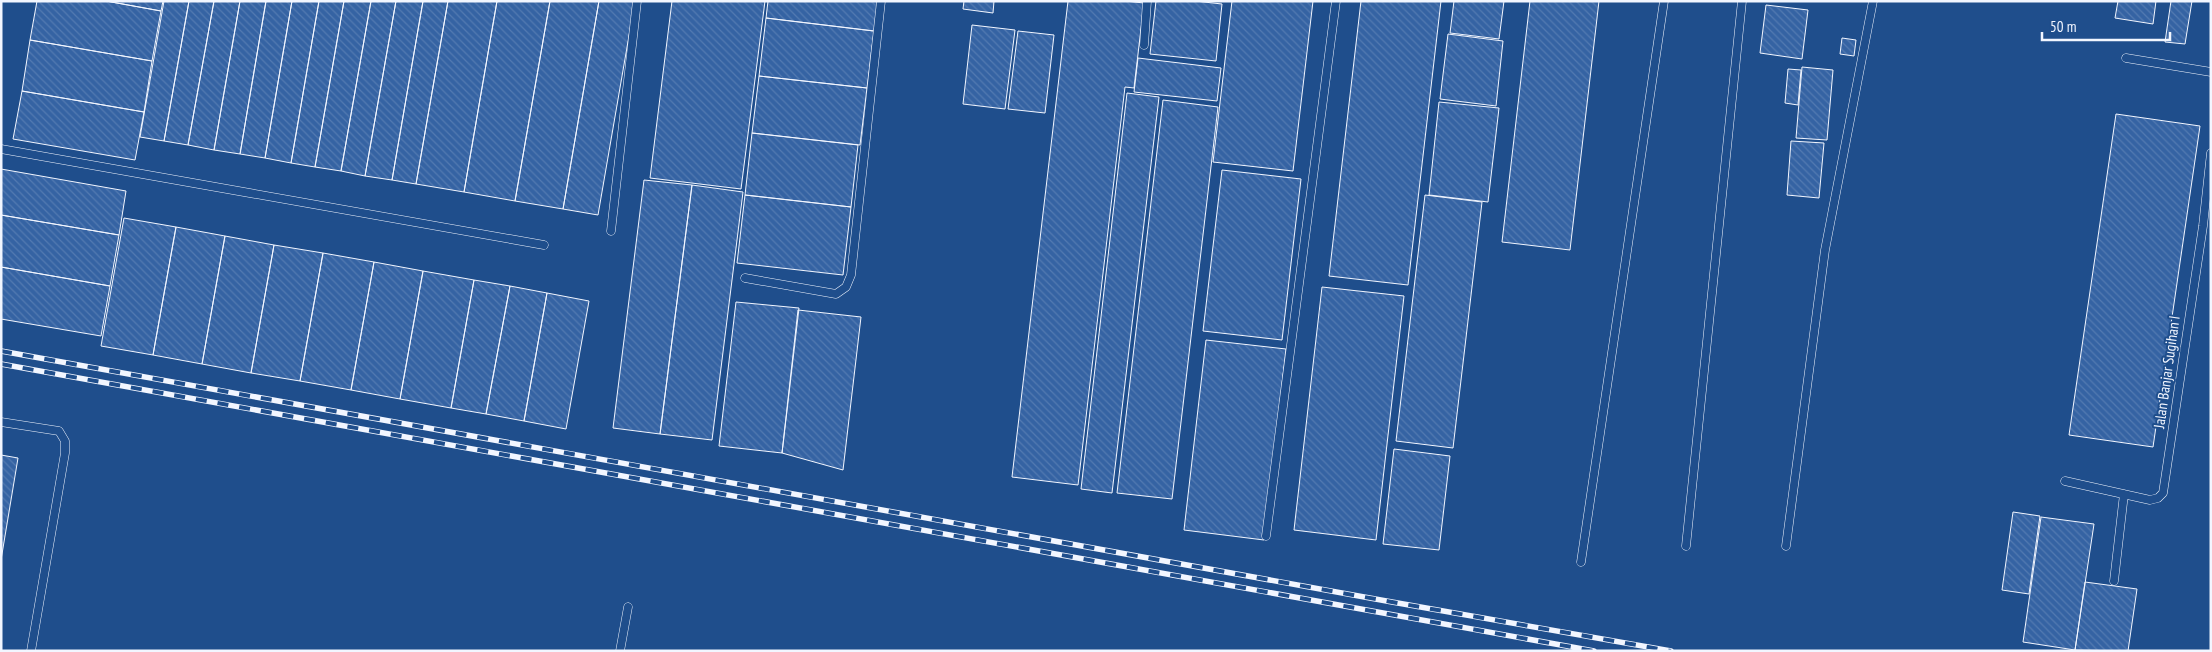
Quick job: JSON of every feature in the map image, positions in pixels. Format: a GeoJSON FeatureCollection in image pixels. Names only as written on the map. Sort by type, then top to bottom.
{"type":"FeatureCollection","features":[{"type":"Feature","properties":{"kind":"lane"},"geometry":{"type":"LineString","coordinates":[[611,232],[637,1]]}},
{"type":"Feature","properties":{"kind":"lane"},"geometry":{"type":"LineString","coordinates":[[745,278],[836,294],[846,287],[851,275],[881,1]]}},
{"type":"Feature","properties":{"kind":"lane"},"geometry":{"type":"LineString","coordinates":[[1144,44],[1147,1]]}},
{"type":"Feature","properties":{"kind":"lane"},"geometry":{"type":"LineString","coordinates":[[1266,536],[1336,1]]}},
{"type":"Feature","properties":{"kind":"lane"},"geometry":{"type":"LineString","coordinates":[[1581,562],[1664,1]]}},
{"type":"Feature","properties":{"kind":"lane"},"geometry":{"type":"LineString","coordinates":[[1686,546],[1742,1]]}},
{"type":"Feature","properties":{"kind":"lane"},"geometry":{"type":"LineString","coordinates":[[1786,546],[1825,250],[1873,1]]}},
{"type":"Feature","properties":{"kind":"lane"},"geometry":{"type":"LineString","coordinates":[[2126,58],[2211,72]]}},
{"type":"Feature","properties":{"kind":"lane"},"geometry":{"type":"LineString","coordinates":[[1,149],[544,245]]}},
{"type":"Feature","properties":{"kind":"lane","name":"Jalan Banjar Sugihan I"},"geometry":{"type":"LineString","coordinates":[[2065,481],[2150,500],[2158,498],[2163,493],[2211,153]]}},
{"type":"Feature","properties":{"kind":"lane"},"geometry":{"type":"LineString","coordinates":[[1,422],[59,431],[65,440],[65,453],[31,651]]}},
{"type":"Feature","properties":{"kind":"lane"},"geometry":{"type":"LineString","coordinates":[[2114,581],[2124,494]]}},
{"type":"Feature","properties":{"kind":"lane"},"geometry":{"type":"LineString","coordinates":[[620,651],[628,607]]}},
{"type":"Feature","properties":{"kind":"building"},"geometry":{"type":"Polygon","coordinates":[[[37,1],[106,1],[161,11],[152,61],[30,40],[37,1]]]}},
{"type":"Feature","properties":{"kind":"building"},"geometry":{"type":"Polygon","coordinates":[[[106,1],[163,1],[161,11],[106,1]]]}},
{"type":"Feature","properties":{"kind":"building"},"geometry":{"type":"Polygon","coordinates":[[[164,1],[189,1],[164,141],[140,137],[164,1]]]}},
{"type":"Feature","properties":{"kind":"building"},"geometry":{"type":"Polygon","coordinates":[[[189,1],[214,1],[188,145],[164,141],[189,1]]]}},
{"type":"Feature","properties":{"kind":"building"},"geometry":{"type":"Polygon","coordinates":[[[214,1],[240,1],[214,150],[188,145],[214,1]]]}},
{"type":"Feature","properties":{"kind":"building"},"geometry":{"type":"Polygon","coordinates":[[[240,1],[266,1],[240,154],[214,150],[240,1]]]}},
{"type":"Feature","properties":{"kind":"building"},"geometry":{"type":"Polygon","coordinates":[[[266,1],[292,1],[265,158],[240,154],[266,1]]]}},
{"type":"Feature","properties":{"kind":"building"},"geometry":{"type":"Polygon","coordinates":[[[292,1],[319,1],[291,163],[265,158],[292,1]]]}},
{"type":"Feature","properties":{"kind":"building"},"geometry":{"type":"Polygon","coordinates":[[[319,1],[344,1],[315,167],[291,163],[319,1]]]}},
{"type":"Feature","properties":{"kind":"building"},"geometry":{"type":"Polygon","coordinates":[[[344,1],[371,1],[341,171],[315,167],[344,1]]]}},
{"type":"Feature","properties":{"kind":"building"},"geometry":{"type":"Polygon","coordinates":[[[371,1],[396,1],[365,176],[341,171],[371,1]]]}},
{"type":"Feature","properties":{"kind":"building"},"geometry":{"type":"Polygon","coordinates":[[[396,1],[423,1],[392,180],[365,176],[396,1]]]}},
{"type":"Feature","properties":{"kind":"building"},"geometry":{"type":"Polygon","coordinates":[[[423,1],[448,1],[416,184],[392,180],[423,1]]]}},
{"type":"Feature","properties":{"kind":"building"},"geometry":{"type":"Polygon","coordinates":[[[448,1],[497,1],[464,192],[416,184],[448,1]]]}},
{"type":"Feature","properties":{"kind":"building"},"geometry":{"type":"Polygon","coordinates":[[[497,1],[550,1],[515,201],[464,192],[497,1]]]}},
{"type":"Feature","properties":{"kind":"building"},"geometry":{"type":"Polygon","coordinates":[[[550,1],[599,1],[563,209],[515,201],[550,1]]]}},
{"type":"Feature","properties":{"kind":"building"},"geometry":{"type":"Polygon","coordinates":[[[599,1],[635,1],[598,215],[563,209],[599,1]]]}},
{"type":"Feature","properties":{"kind":"building"},"geometry":{"type":"Polygon","coordinates":[[[672,1],[765,1],[741,189],[650,178],[672,1]]]}},
{"type":"Feature","properties":{"kind":"building"},"geometry":{"type":"Polygon","coordinates":[[[768,1],[878,1],[874,31],[766,18],[768,1]]]}},
{"type":"Feature","properties":{"kind":"building"},"geometry":{"type":"Polygon","coordinates":[[[964,1],[994,1],[993,13],[963,9],[964,1]]]}},
{"type":"Feature","properties":{"kind":"building"},"geometry":{"type":"Polygon","coordinates":[[[1068,1],[1144,3],[1134,88],[1125,87],[1078,485],[1012,477],[1068,1]]]}},
{"type":"Feature","properties":{"kind":"building"},"geometry":{"type":"Polygon","coordinates":[[[1156,1],[1195,1],[1222,4],[1216,61],[1150,54],[1156,1]]]}},
{"type":"Feature","properties":{"kind":"building"},"geometry":{"type":"Polygon","coordinates":[[[1232,1],[1313,1],[1293,171],[1213,162],[1232,1]]]}},
{"type":"Feature","properties":{"kind":"building"},"geometry":{"type":"Polygon","coordinates":[[[1361,1],[1441,1],[1408,285],[1329,276],[1361,1]]]}},
{"type":"Feature","properties":{"kind":"building"},"geometry":{"type":"Polygon","coordinates":[[[1454,1],[1504,1],[1499,39],[1450,33],[1454,1]]]}},
{"type":"Feature","properties":{"kind":"building"},"geometry":{"type":"Polygon","coordinates":[[[1530,1],[1599,1],[1570,250],[1502,242],[1530,1]]]}},
{"type":"Feature","properties":{"kind":"building"},"geometry":{"type":"Polygon","coordinates":[[[2118,1],[2156,1],[2153,24],[2115,18],[2118,1]]]}},
{"type":"Feature","properties":{"kind":"building"},"geometry":{"type":"Polygon","coordinates":[[[2171,1],[2192,1],[2185,44],[2165,42],[2171,1]]]}},
{"type":"Feature","properties":{"kind":"building"},"geometry":{"type":"Polygon","coordinates":[[[1766,5],[1808,10],[1802,59],[1760,53],[1766,5]]]}},
{"type":"Feature","properties":{"kind":"building"},"geometry":{"type":"Polygon","coordinates":[[[766,18],[874,31],[867,88],[759,76],[766,18]]]}},
{"type":"Feature","properties":{"kind":"building"},"geometry":{"type":"Polygon","coordinates":[[[972,25],[1015,30],[1005,109],[963,104],[972,25]]]}},
{"type":"Feature","properties":{"kind":"building"},"geometry":{"type":"Polygon","coordinates":[[[1018,31],[1054,35],[1045,113],[1008,109],[1018,31]]]}},
{"type":"Feature","properties":{"kind":"building"},"geometry":{"type":"Polygon","coordinates":[[[1448,34],[1503,41],[1496,106],[1440,99],[1448,34]]]}},
{"type":"Feature","properties":{"kind":"building"},"geometry":{"type":"Polygon","coordinates":[[[1842,38],[1856,40],[1854,56],[1840,54],[1842,38]]]}},
{"type":"Feature","properties":{"kind":"building"},"geometry":{"type":"Polygon","coordinates":[[[30,40],[152,61],[144,112],[22,91],[30,40]]]}},
{"type":"Feature","properties":{"kind":"building"},"geometry":{"type":"Polygon","coordinates":[[[1138,58],[1221,68],[1217,101],[1134,92],[1138,58]]]}},
{"type":"Feature","properties":{"kind":"building"},"geometry":{"type":"Polygon","coordinates":[[[1802,67],[1833,70],[1827,140],[1796,138],[1802,67]]]}},
{"type":"Feature","properties":{"kind":"building"},"geometry":{"type":"Polygon","coordinates":[[[1788,69],[1801,70],[1798,105],[1785,103],[1788,69]]]}},
{"type":"Feature","properties":{"kind":"building"},"geometry":{"type":"Polygon","coordinates":[[[759,76],[867,88],[860,145],[752,133],[759,76]]]}},
{"type":"Feature","properties":{"kind":"building"},"geometry":{"type":"Polygon","coordinates":[[[22,91],[144,112],[135,160],[13,139],[22,91]]]}},
{"type":"Feature","properties":{"kind":"building"},"geometry":{"type":"Polygon","coordinates":[[[1127,93],[1159,97],[1112,493],[1081,489],[1127,93]]]}},
{"type":"Feature","properties":{"kind":"building"},"geometry":{"type":"Polygon","coordinates":[[[1163,100],[1218,107],[1172,499],[1117,493],[1163,100]]]}},
{"type":"Feature","properties":{"kind":"building"},"geometry":{"type":"Polygon","coordinates":[[[1439,102],[1499,108],[1488,202],[1429,195],[1439,102]]]}},
{"type":"Feature","properties":{"kind":"building"},"geometry":{"type":"Polygon","coordinates":[[[2116,114],[2200,126],[2153,447],[2069,435],[2116,114]]]}},
{"type":"Feature","properties":{"kind":"building"},"geometry":{"type":"Polygon","coordinates":[[[752,133],[858,145],[851,207],[745,195],[752,133]]]}},
{"type":"Feature","properties":{"kind":"building"},"geometry":{"type":"Polygon","coordinates":[[[1791,141],[1824,143],[1819,198],[1787,195],[1791,141]]]}},
{"type":"Feature","properties":{"kind":"building"},"geometry":{"type":"Polygon","coordinates":[[[1,169],[126,191],[119,235],[1,215],[1,169]]]}},
{"type":"Feature","properties":{"kind":"building"},"geometry":{"type":"Polygon","coordinates":[[[1222,170],[1301,179],[1282,340],[1203,331],[1222,170]]]}},
{"type":"Feature","properties":{"kind":"building"},"geometry":{"type":"Polygon","coordinates":[[[644,180],[692,185],[660,434],[613,428],[644,180]]]}},
{"type":"Feature","properties":{"kind":"building"},"geometry":{"type":"Polygon","coordinates":[[[692,185],[743,192],[712,440],[660,434],[692,185]]]}},
{"type":"Feature","properties":{"kind":"building"},"geometry":{"type":"Polygon","coordinates":[[[745,195],[851,207],[843,275],[737,263],[745,195]]]}},
{"type":"Feature","properties":{"kind":"building"},"geometry":{"type":"Polygon","coordinates":[[[1425,195],[1482,202],[1453,448],[1396,441],[1425,195]]]}},
{"type":"Feature","properties":{"kind":"building"},"geometry":{"type":"Polygon","coordinates":[[[1,215],[119,235],[110,286],[1,267],[1,215]]]}},
{"type":"Feature","properties":{"kind":"building"},"geometry":{"type":"Polygon","coordinates":[[[124,218],[176,227],[153,355],[101,346],[124,218]]]}},
{"type":"Feature","properties":{"kind":"building"},"geometry":{"type":"Polygon","coordinates":[[[176,227],[225,236],[202,364],[153,355],[176,227]]]}},
{"type":"Feature","properties":{"kind":"building"},"geometry":{"type":"Polygon","coordinates":[[[225,236],[274,245],[251,373],[202,364],[225,236]]]}},
{"type":"Feature","properties":{"kind":"building"},"geometry":{"type":"Polygon","coordinates":[[[274,245],[323,253],[300,381],[251,373],[274,245]]]}},
{"type":"Feature","properties":{"kind":"building"},"geometry":{"type":"Polygon","coordinates":[[[323,253],[374,262],[351,390],[300,381],[323,253]]]}},
{"type":"Feature","properties":{"kind":"building"},"geometry":{"type":"Polygon","coordinates":[[[374,262],[423,271],[400,399],[351,390],[374,262]]]}},
{"type":"Feature","properties":{"kind":"building"},"geometry":{"type":"Polygon","coordinates":[[[1,267],[110,286],[101,336],[1,319],[1,267]]]}},
{"type":"Feature","properties":{"kind":"building"},"geometry":{"type":"Polygon","coordinates":[[[423,271],[474,280],[451,408],[400,399],[423,271]]]}},
{"type":"Feature","properties":{"kind":"building"},"geometry":{"type":"Polygon","coordinates":[[[474,280],[510,286],[486,414],[451,408],[474,280]]]}},
{"type":"Feature","properties":{"kind":"building"},"geometry":{"type":"Polygon","coordinates":[[[510,286],[547,293],[524,421],[486,414],[510,286]]]}},
{"type":"Feature","properties":{"kind":"building"},"geometry":{"type":"Polygon","coordinates":[[[1322,287],[1404,296],[1376,540],[1294,530],[1322,287]]]}},
{"type":"Feature","properties":{"kind":"building"},"geometry":{"type":"Polygon","coordinates":[[[547,293],[589,301],[566,429],[524,421],[547,293]]]}},
{"type":"Feature","properties":{"kind":"building"},"geometry":{"type":"Polygon","coordinates":[[[736,302],[799,308],[782,453],[719,446],[736,302]]]}},
{"type":"Feature","properties":{"kind":"building"},"geometry":{"type":"Polygon","coordinates":[[[798,310],[861,317],[843,470],[782,453],[798,310]]]}},
{"type":"Feature","properties":{"kind":"building"},"geometry":{"type":"Polygon","coordinates":[[[1206,340],[1286,349],[1264,540],[1184,530],[1206,340]]]}},
{"type":"Feature","properties":{"kind":"building"},"geometry":{"type":"Polygon","coordinates":[[[1394,449],[1450,456],[1439,550],[1383,544],[1394,449]]]}},
{"type":"Feature","properties":{"kind":"building"},"geometry":{"type":"Polygon","coordinates":[[[1,455],[18,458],[1,560],[1,455]]]}},
{"type":"Feature","properties":{"kind":"building"},"geometry":{"type":"Polygon","coordinates":[[[2013,512],[2040,516],[2029,594],[2002,590],[2013,512]]]}},
{"type":"Feature","properties":{"kind":"building"},"geometry":{"type":"Polygon","coordinates":[[[2041,517],[2094,524],[2075,650],[2023,642],[2041,517]]]}},
{"type":"Feature","properties":{"kind":"building"},"geometry":{"type":"Polygon","coordinates":[[[2085,582],[2137,589],[2128,651],[2075,650],[2085,582]]]}},
{"type":"Feature","properties":{"kind":"railway"},"geometry":{"type":"LineString","coordinates":[[1,351],[1671,651]]}},
{"type":"Feature","properties":{"kind":"railway"},"geometry":{"type":"LineString","coordinates":[[1,364],[1594,651]]}}]}
